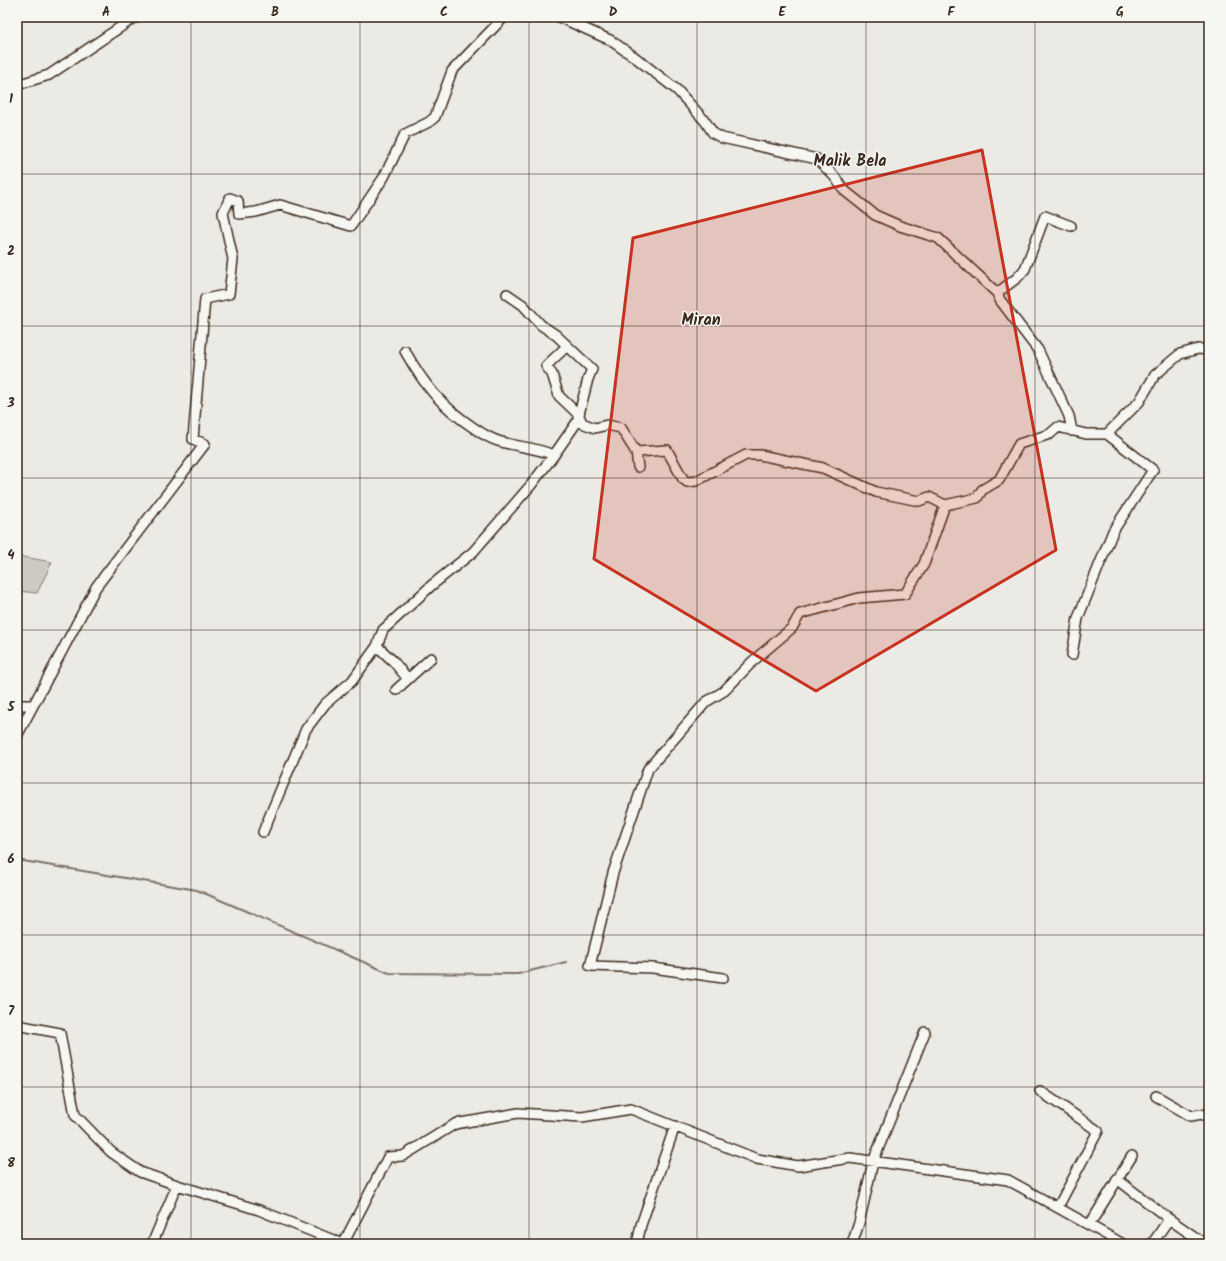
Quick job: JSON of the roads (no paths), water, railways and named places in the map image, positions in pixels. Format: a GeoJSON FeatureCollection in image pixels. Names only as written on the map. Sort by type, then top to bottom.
{"type":"FeatureCollection","features":[{"type":"Feature","properties":{"kind":"street"},"geometry":{"type":"LineString","coordinates":[[17,86],[49,75],[134,18],[139,17]]}},
{"type":"Feature","properties":{"kind":"street"},"geometry":{"type":"LineString","coordinates":[[17,736],[96,587],[205,444],[193,439],[205,299],[229,294],[233,259],[223,213],[230,198],[238,200],[239,214],[256,212],[280,205],[351,226],[384,177],[405,134],[429,122],[435,117],[452,71],[504,17]]}},
{"type":"Feature","properties":{"kind":"street"},"geometry":{"type":"LineString","coordinates":[[559,17],[610,40],[636,58],[677,90],[705,121],[713,133],[722,138],[817,159],[834,176],[844,191],[875,215],[895,224],[938,238],[997,293],[1000,300],[1038,350],[1069,416],[1072,431]]}},
{"type":"Feature","properties":{"kind":"street"},"geometry":{"type":"LineString","coordinates":[[997,293],[1017,278],[1025,269],[1045,216],[1071,226]]}},
{"type":"Feature","properties":{"kind":"street"},"geometry":{"type":"LineString","coordinates":[[263,832],[306,729],[325,704],[352,681],[377,646],[383,630],[432,585],[473,552],[554,455],[579,415],[592,369],[507,294]]}},
{"type":"Feature","properties":{"kind":"street"},"geometry":{"type":"LineString","coordinates":[[567,346],[546,366],[552,374],[558,396],[579,415],[582,423],[592,428],[607,425],[621,428],[636,452],[638,466]]}},
{"type":"Feature","properties":{"kind":"street"},"geometry":{"type":"LineString","coordinates":[[1107,434],[1139,402],[1155,375],[1175,358],[1180,354],[1198,349],[1209,350]]}},
{"type":"Feature","properties":{"kind":"street"},"geometry":{"type":"LineString","coordinates":[[405,351],[421,377],[444,406],[454,415],[493,439],[536,448],[554,455]]}},
{"type":"Feature","properties":{"kind":"street"},"geometry":{"type":"LineString","coordinates":[[636,452],[667,450],[683,479],[687,482],[696,481],[746,455],[760,455],[823,468],[876,492],[919,502],[929,497],[945,505],[977,498],[982,490],[999,480],[1019,444],[1050,434],[1058,427],[1086,434],[1107,434],[1153,470],[1113,531],[1094,583],[1078,618],[1072,655]]}},
{"type":"Feature","properties":{"kind":"street"},"geometry":{"type":"LineString","coordinates":[[723,978],[653,968],[590,966],[613,873],[648,769],[706,702],[724,691],[753,661],[792,628],[800,614],[859,598],[905,594],[924,564],[945,505]]}},
{"type":"Feature","properties":{"kind":"street"},"geometry":{"type":"LineString","coordinates":[[377,646],[393,661],[408,679]]}},
{"type":"Feature","properties":{"kind":"street"},"geometry":{"type":"LineString","coordinates":[[396,690],[431,658]]}},
{"type":"Feature","properties":{"kind":"street"},"geometry":{"type":"LineString","coordinates":[[17,705],[33,705]]}},
{"type":"Feature","properties":{"kind":"street"},"geometry":{"type":"LineString","coordinates":[[17,1025],[60,1033],[76,1115],[111,1152],[140,1172],[259,1210],[343,1244],[388,1156],[403,1156],[455,1124],[518,1113],[582,1118],[631,1109],[757,1159],[798,1166],[850,1158],[1008,1180],[1090,1224],[1123,1244]]}},
{"type":"Feature","properties":{"kind":"street"},"geometry":{"type":"LineString","coordinates":[[852,1244],[873,1162],[925,1032]]}},
{"type":"Feature","properties":{"kind":"street"},"geometry":{"type":"LineString","coordinates":[[1040,1091],[1098,1131],[1058,1207]]}},
{"type":"Feature","properties":{"kind":"street"},"geometry":{"type":"LineString","coordinates":[[1156,1096],[1191,1116],[1201,1114],[1209,1117]]}},
{"type":"Feature","properties":{"kind":"street"},"geometry":{"type":"LineString","coordinates":[[637,1244],[641,1225],[675,1126]]}},
{"type":"Feature","properties":{"kind":"street"},"geometry":{"type":"LineString","coordinates":[[1090,1224],[1132,1156]]}},
{"type":"Feature","properties":{"kind":"street"},"geometry":{"type":"LineString","coordinates":[[1117,1179],[1204,1244]]}},
{"type":"Feature","properties":{"kind":"street"},"geometry":{"type":"LineString","coordinates":[[152,1244],[177,1185]]}},
{"type":"Feature","properties":{"kind":"street"},"geometry":{"type":"LineString","coordinates":[[1152,1244],[1169,1219]]}},
{"type":"Feature","properties":{"kind":"waterway"},"geometry":{"type":"LineString","coordinates":[[17,860],[197,890],[389,973],[518,974],[566,962]]}},
{"type":"Feature","properties":{"kind":"district","name":"Malik Bela"},"geometry":{"type":"Point","coordinates":[850,160]}},
{"type":"Feature","properties":{"kind":"district","name":"Miran"},"geometry":{"type":"Point","coordinates":[701,319]}}]}
